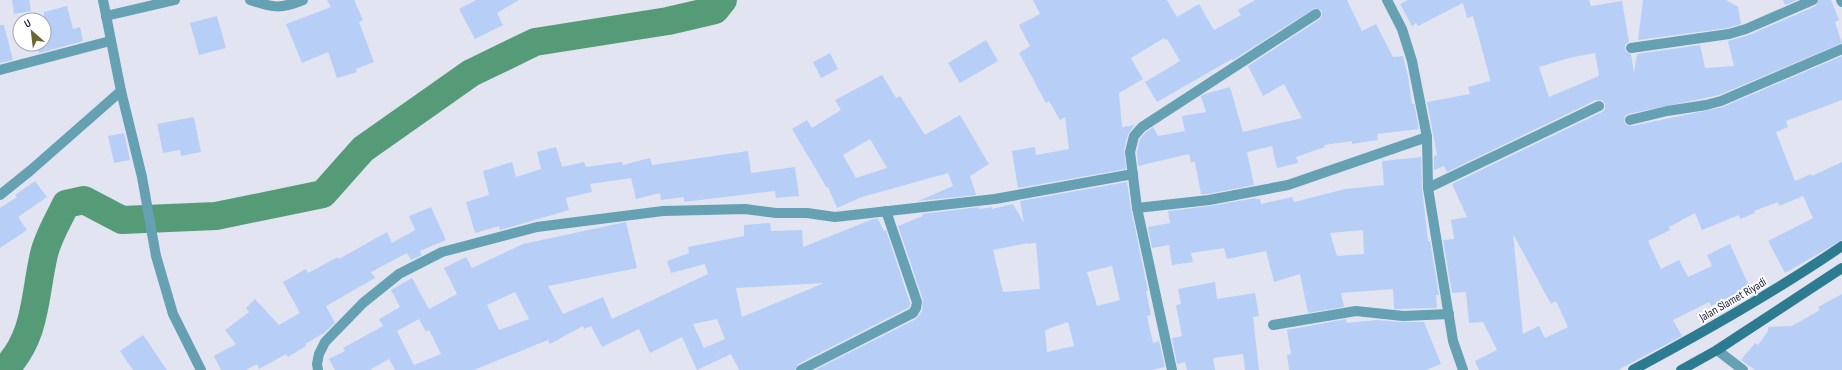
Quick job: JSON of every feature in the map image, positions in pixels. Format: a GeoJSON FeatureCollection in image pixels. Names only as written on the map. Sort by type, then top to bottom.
{"type":"FeatureCollection","features":[{"type":"Feature","properties":{"kind":"main road","name":"Jalan Slamet Riyadi"},"geometry":{"type":"LineString","coordinates":[[1633,370],[1707,330],[1793,280],[1842,246]]}},
{"type":"Feature","properties":{"kind":"main road"},"geometry":{"type":"LineString","coordinates":[[1681,370],[1717,350],[1842,268]]}},
{"type":"Feature","properties":{"kind":"street"},"geometry":{"type":"LineString","coordinates":[[103,0],[120,91],[142,177],[156,256],[173,314],[202,370]]}},
{"type":"Feature","properties":{"kind":"street"},"geometry":{"type":"LineString","coordinates":[[106,16],[175,0]]}},
{"type":"Feature","properties":{"kind":"street"},"geometry":{"type":"LineString","coordinates":[[250,0],[267,6],[279,8],[303,0]]}},
{"type":"Feature","properties":{"kind":"street"},"geometry":{"type":"LineString","coordinates":[[1387,0],[1402,29],[1412,60],[1427,137],[1428,188],[1453,341],[1463,370]]}},
{"type":"Feature","properties":{"kind":"street"},"geometry":{"type":"LineString","coordinates":[[1630,48],[1729,34],[1746,29],[1813,0]]}},
{"type":"Feature","properties":{"kind":"street"},"geometry":{"type":"LineString","coordinates":[[1172,370],[1137,208],[1130,152],[1134,136],[1142,127],[1316,14]]}},
{"type":"Feature","properties":{"kind":"street"},"geometry":{"type":"LineString","coordinates":[[0,70],[110,41]]}},
{"type":"Feature","properties":{"kind":"street"},"geometry":{"type":"LineString","coordinates":[[1630,120],[1667,111],[1706,105],[1721,100],[1842,49]]}},
{"type":"Feature","properties":{"kind":"street"},"geometry":{"type":"LineString","coordinates":[[0,194],[31,170],[120,91]]}},
{"type":"Feature","properties":{"kind":"street"},"geometry":{"type":"LineString","coordinates":[[1428,188],[1598,106]]}},
{"type":"Feature","properties":{"kind":"street"},"geometry":{"type":"LineString","coordinates":[[1137,208],[1209,200],[1288,185],[1427,137]]}},
{"type":"Feature","properties":{"kind":"street"},"geometry":{"type":"LineString","coordinates":[[318,370],[317,364],[319,354],[325,342],[363,302],[399,274],[442,252],[537,227],[663,211],[745,209],[807,213],[834,217],[995,199],[1133,174]]}},
{"type":"Feature","properties":{"kind":"street"},"geometry":{"type":"LineString","coordinates":[[801,370],[913,313],[916,308],[917,302],[886,211]]}},
{"type":"Feature","properties":{"kind":"street"},"geometry":{"type":"LineString","coordinates":[[1273,325],[1356,311],[1403,316],[1449,314]]}},
{"type":"Feature","properties":{"kind":"street"},"geometry":{"type":"LineString","coordinates":[[1717,350],[1743,370]]}},
{"type":"Feature","properties":{"kind":"building"},"geometry":{"type":"Polygon","coordinates":[[[12,0],[29,0],[31,11],[14,12],[12,0]]]}},
{"type":"Feature","properties":{"kind":"building"},"geometry":{"type":"Polygon","coordinates":[[[327,0],[354,0],[363,20],[359,22],[374,62],[356,69],[357,72],[337,78],[328,52],[302,63],[286,24],[331,7],[327,0]]]}},
{"type":"Feature","properties":{"kind":"building"},"geometry":{"type":"Polygon","coordinates":[[[476,0],[519,0],[497,13],[503,25],[475,39],[459,9],[476,0]]]}},
{"type":"Feature","properties":{"kind":"building"},"geometry":{"type":"Polygon","coordinates":[[[1033,0],[1167,0],[1177,17],[1199,4],[1214,30],[1241,15],[1238,10],[1255,0],[1347,0],[1362,31],[1376,24],[1393,57],[1403,56],[1408,76],[1412,104],[1414,104],[1419,129],[1377,134],[1378,140],[1352,144],[1352,141],[1324,145],[1325,147],[1296,157],[1298,163],[1277,168],[1272,146],[1247,152],[1254,185],[1208,194],[1201,194],[1195,162],[1191,162],[1189,154],[1138,166],[1137,152],[1140,139],[1146,132],[1153,127],[1158,136],[1185,131],[1182,116],[1206,112],[1201,96],[1205,94],[1230,87],[1243,132],[1302,118],[1284,84],[1263,96],[1248,66],[1320,19],[1322,11],[1315,8],[1233,60],[1232,59],[1157,102],[1145,82],[1180,61],[1167,39],[1165,40],[1164,38],[1131,58],[1143,79],[1119,93],[1122,127],[1135,125],[1128,134],[1124,150],[1126,169],[1018,188],[1012,151],[1035,147],[1036,155],[1069,149],[1065,117],[1060,120],[1049,101],[1046,103],[1019,53],[1030,46],[1019,25],[1040,14],[1033,0]]]}},
{"type":"Feature","properties":{"kind":"building"},"geometry":{"type":"Polygon","coordinates":[[[1408,0],[1589,0],[1591,6],[1622,1],[1629,42],[1625,45],[1625,49],[1626,52],[1631,54],[1634,73],[1637,54],[1700,45],[1705,68],[1734,66],[1728,41],[1749,35],[1816,6],[1819,0],[1831,0],[1839,20],[1835,22],[1842,43],[1719,95],[1628,114],[1625,116],[1624,121],[1626,125],[1632,126],[1723,107],[1842,56],[1842,100],[1786,121],[1788,127],[1776,132],[1795,181],[1811,174],[1812,176],[1842,162],[1842,240],[1785,273],[1768,241],[1813,218],[1803,196],[1779,206],[1778,202],[1754,211],[1755,213],[1740,219],[1739,215],[1702,230],[1695,213],[1669,227],[1670,230],[1648,241],[1661,269],[1679,260],[1688,277],[1712,266],[1707,255],[1730,244],[1750,288],[1711,306],[1709,302],[1673,320],[1682,336],[1618,370],[1479,370],[1475,361],[1497,350],[1483,322],[1469,323],[1466,292],[1452,293],[1443,240],[1454,239],[1451,220],[1467,217],[1452,184],[1602,112],[1605,109],[1605,104],[1602,100],[1596,100],[1447,172],[1444,166],[1434,170],[1434,156],[1437,155],[1427,102],[1470,94],[1468,87],[1490,81],[1490,79],[1473,16],[1467,18],[1463,3],[1418,26],[1416,23],[1412,26],[1400,4],[1408,0]],[[1595,53],[1569,58],[1539,67],[1549,97],[1599,76],[1595,53]],[[1513,234],[1523,334],[1539,326],[1545,338],[1568,327],[1556,301],[1551,304],[1513,234]]]}},
{"type":"Feature","properties":{"kind":"building"},"geometry":{"type":"Polygon","coordinates":[[[1643,0],[1726,0],[1738,7],[1741,24],[1728,28],[1638,40],[1643,0]]]}},
{"type":"Feature","properties":{"kind":"building"},"geometry":{"type":"Polygon","coordinates":[[[1783,0],[1797,0],[1785,5],[1783,0]]]}},
{"type":"Feature","properties":{"kind":"building"},"geometry":{"type":"Polygon","coordinates":[[[67,6],[73,29],[80,27],[83,41],[52,49],[52,12],[44,12],[67,6]]]}},
{"type":"Feature","properties":{"kind":"building"},"geometry":{"type":"Polygon","coordinates":[[[217,16],[226,48],[199,55],[190,23],[217,16]]]}},
{"type":"Feature","properties":{"kind":"building"},"geometry":{"type":"Polygon","coordinates":[[[0,25],[4,25],[13,60],[0,63],[0,25]]]}},
{"type":"Feature","properties":{"kind":"building"},"geometry":{"type":"Polygon","coordinates":[[[986,40],[998,61],[960,83],[948,63],[986,40]]]}},
{"type":"Feature","properties":{"kind":"building"},"geometry":{"type":"Polygon","coordinates":[[[830,53],[838,69],[821,78],[813,62],[830,53]]]}},
{"type":"Feature","properties":{"kind":"building"},"geometry":{"type":"Polygon","coordinates":[[[882,75],[896,98],[900,96],[925,135],[960,115],[989,164],[970,176],[976,195],[918,201],[953,186],[948,173],[862,197],[837,208],[828,187],[827,188],[792,129],[807,120],[812,128],[841,110],[835,100],[882,75]],[[870,139],[843,155],[856,178],[887,168],[870,139]]]}},
{"type":"Feature","properties":{"kind":"building"},"geometry":{"type":"Polygon","coordinates":[[[194,117],[201,152],[181,156],[180,150],[163,153],[157,124],[194,117]]]}},
{"type":"Feature","properties":{"kind":"building"},"geometry":{"type":"Polygon","coordinates":[[[124,133],[130,160],[114,163],[108,136],[124,133]]]}},
{"type":"Feature","properties":{"kind":"building"},"geometry":{"type":"Polygon","coordinates":[[[556,147],[562,167],[584,162],[586,167],[622,162],[623,165],[650,158],[652,165],[748,151],[751,173],[795,167],[799,196],[776,198],[775,191],[684,202],[684,197],[661,200],[660,193],[636,199],[631,178],[590,184],[592,192],[566,198],[569,210],[500,230],[499,226],[475,233],[466,202],[489,195],[483,171],[512,162],[516,177],[541,169],[537,152],[556,147]]]}},
{"type":"Feature","properties":{"kind":"building"},"geometry":{"type":"Polygon","coordinates":[[[1421,157],[1422,188],[1428,241],[1430,241],[1439,295],[1436,295],[1437,308],[1394,309],[1393,289],[1341,293],[1344,307],[1308,313],[1300,274],[1274,282],[1266,251],[1227,259],[1224,248],[1191,253],[1193,262],[1172,265],[1169,245],[1152,248],[1148,227],[1170,223],[1168,211],[1256,198],[1260,199],[1261,204],[1292,197],[1294,202],[1345,189],[1384,185],[1382,161],[1421,157]],[[1363,230],[1330,233],[1337,256],[1364,254],[1363,230]]]}},
{"type":"Feature","properties":{"kind":"building"},"geometry":{"type":"Polygon","coordinates":[[[35,181],[47,197],[18,217],[27,230],[0,248],[0,208],[17,197],[15,195],[35,181]]]}},
{"type":"Feature","properties":{"kind":"building"},"geometry":{"type":"Polygon","coordinates":[[[1127,182],[1148,291],[1146,291],[1151,315],[1147,316],[1153,343],[1159,341],[1165,367],[1152,370],[815,370],[916,319],[922,311],[923,300],[898,226],[923,216],[922,214],[979,207],[980,209],[992,207],[992,209],[1013,204],[1024,223],[1020,201],[1127,182]],[[1028,243],[993,250],[1003,292],[1040,289],[1036,243],[1028,243]],[[1112,266],[1087,272],[1097,306],[1120,300],[1112,266]],[[1068,322],[1045,330],[1047,352],[1074,346],[1068,322]]]}},
{"type":"Feature","properties":{"kind":"building"},"geometry":{"type":"Polygon","coordinates":[[[431,207],[446,240],[420,251],[422,255],[411,260],[407,253],[371,272],[375,278],[326,306],[335,323],[324,333],[305,344],[306,346],[288,357],[286,354],[259,369],[257,364],[246,370],[221,370],[214,356],[236,344],[225,330],[249,312],[246,308],[255,299],[279,325],[300,313],[283,282],[306,269],[308,273],[338,257],[339,259],[387,232],[392,243],[415,230],[409,216],[431,207]]]}},
{"type":"Feature","properties":{"kind":"building"},"geometry":{"type":"Polygon","coordinates":[[[873,219],[878,219],[884,231],[886,230],[910,306],[798,364],[795,370],[739,370],[731,354],[697,370],[682,337],[650,353],[639,329],[602,347],[591,326],[584,329],[583,326],[550,344],[548,341],[550,339],[474,370],[395,370],[389,359],[370,370],[335,370],[329,359],[345,351],[343,348],[383,326],[379,319],[400,307],[391,290],[412,278],[429,309],[457,294],[444,268],[466,257],[472,268],[523,244],[626,222],[637,268],[548,286],[563,314],[603,297],[612,319],[708,274],[705,264],[671,273],[667,261],[689,253],[688,247],[744,236],[744,225],[770,223],[771,231],[802,230],[803,247],[873,219]],[[824,283],[736,288],[742,317],[824,283]],[[515,292],[487,305],[499,330],[529,319],[515,292]],[[419,319],[397,331],[414,365],[441,354],[429,330],[426,332],[419,319]],[[717,319],[693,324],[704,348],[725,339],[717,319]]]}},
{"type":"Feature","properties":{"kind":"building"},"geometry":{"type":"Polygon","coordinates":[[[1215,282],[1217,299],[1255,293],[1259,316],[1253,317],[1259,370],[1245,370],[1243,354],[1213,358],[1215,370],[1187,370],[1185,362],[1177,364],[1172,338],[1182,336],[1176,305],[1181,304],[1178,289],[1215,282]]]}},
{"type":"Feature","properties":{"kind":"building"},"geometry":{"type":"Polygon","coordinates":[[[1842,294],[1842,370],[1755,370],[1741,360],[1755,343],[1758,345],[1768,331],[1768,327],[1792,326],[1820,310],[1818,307],[1842,294]]]}},
{"type":"Feature","properties":{"kind":"building"},"geometry":{"type":"Polygon","coordinates":[[[1346,319],[1347,323],[1376,320],[1424,322],[1441,364],[1426,370],[1289,370],[1287,355],[1291,354],[1287,330],[1346,319]]]}},
{"type":"Feature","properties":{"kind":"building"},"geometry":{"type":"Polygon","coordinates":[[[143,335],[167,370],[133,370],[120,351],[143,335]]]}},
{"type":"Feature","properties":{"kind":"waterway"},"geometry":{"type":"LineString","coordinates":[[4,370],[15,357],[29,330],[36,301],[44,254],[51,235],[66,204],[84,200],[122,220],[216,216],[323,194],[363,149],[471,73],[535,42],[668,21],[715,10],[723,0]]}}]}
